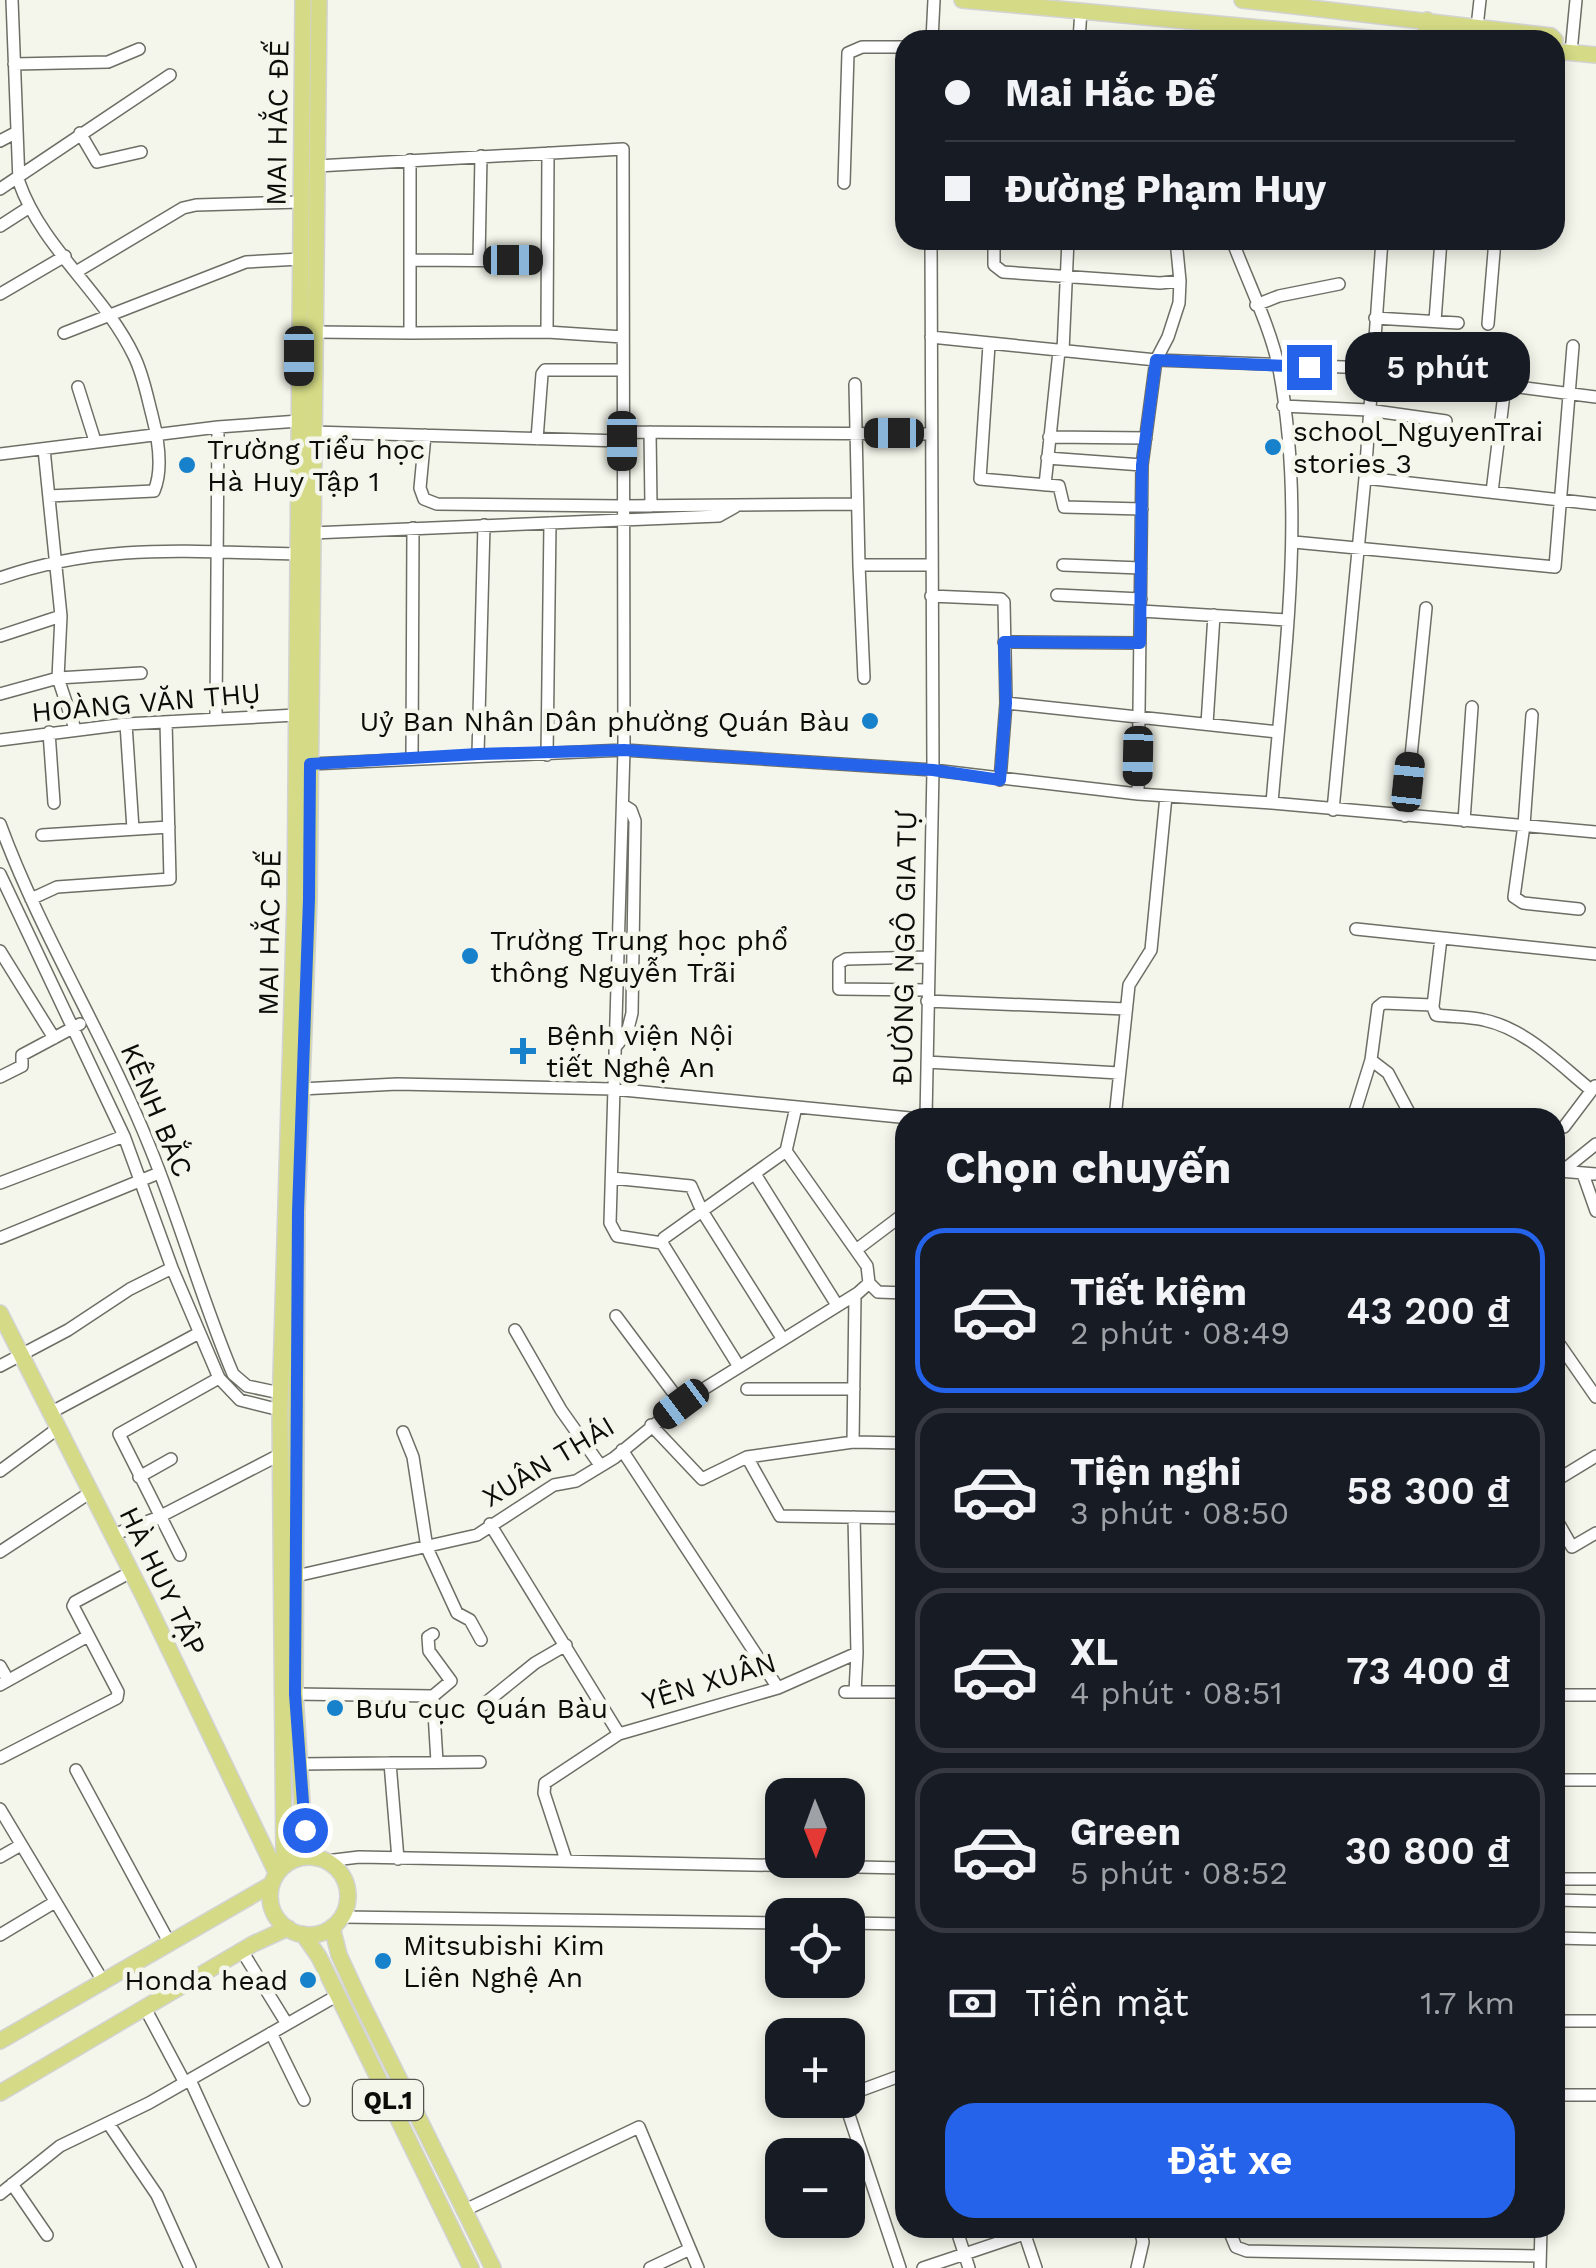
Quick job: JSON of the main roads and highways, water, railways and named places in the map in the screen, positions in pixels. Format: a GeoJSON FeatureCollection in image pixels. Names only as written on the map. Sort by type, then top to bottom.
{"type":"FeatureCollection","features":[{"type":"Feature","properties":{"kind":"main road","name":"MAI HẮC ĐẾ"},"geometry":{"type":"LineString","coordinates":[[303,0],[297,554],[304,612],[310,764],[292,1198],[295,1694],[305,1830],[321,1859]]}},
{"type":"Feature","properties":{"kind":"main road","name":"MAI HẮC ĐẾ"},"geometry":{"type":"LineString","coordinates":[[278,1875],[280,1392],[301,1089],[302,899],[296,715],[312,533],[319,0]]}},
{"type":"Feature","properties":{"kind":"main road"},"geometry":{"type":"LineString","coordinates":[[962,0],[1176,18],[1227,30]]}},
{"type":"Feature","properties":{"kind":"main road"},"geometry":{"type":"LineString","coordinates":[[1176,18],[1178,0]]}},
{"type":"Feature","properties":{"kind":"main road"},"geometry":{"type":"LineString","coordinates":[[1242,0],[1336,5],[1502,30]]}},
{"type":"Feature","properties":{"kind":"main road"},"geometry":{"type":"LineString","coordinates":[[1426,30],[1427,20]]}},
{"type":"Feature","properties":{"kind":"main road"},"geometry":{"type":"LineString","coordinates":[[1565,49],[1596,54]]}},
{"type":"Feature","properties":{"kind":"main road","name":"HÀ HUY TẬP"},"geometry":{"type":"LineString","coordinates":[[0,1313],[278,1875]]}},
{"type":"Feature","properties":{"kind":"main road"},"geometry":{"type":"LineString","coordinates":[[0,2041],[278,1875],[294,1860],[321,1859]]}},
{"type":"Feature","properties":{"kind":"main road","name":"QL.1"},"geometry":{"type":"LineString","coordinates":[[321,1859],[343,1876],[347,1886],[348,1896],[337,1922],[339,1956],[493,2268]]}},
{"type":"Feature","properties":{"kind":"main road","name":"QL.1"},"geometry":{"type":"LineString","coordinates":[[278,1875],[272,1906],[276,1916],[296,1931],[338,1996],[472,2268]]}},
{"type":"Feature","properties":{"kind":"main road"},"geometry":{"type":"LineString","coordinates":[[0,2093],[242,1951],[296,1931],[314,1934],[337,1922]]}},
{"type":"Feature","properties":{"kind":"main road"},"geometry":{"type":"LineString","coordinates":[[447,2219],[464,2210]]}},
{"type":"Feature","properties":{"kind":"place","name":"school_NguyenTrai stories 3"},"geometry":{"type":"Point","coordinates":[1273,447]}},
{"type":"Feature","properties":{"kind":"place","name":"Trường Tiểu học Hà Huy Tập 1"},"geometry":{"type":"Point","coordinates":[187,465]}},
{"type":"Feature","properties":{"kind":"place","name":"Uỷ Ban Nhân Dân phường Quán Bàu"},"geometry":{"type":"Point","coordinates":[870,721]}},
{"type":"Feature","properties":{"kind":"place","name":"Trường Trung học phổ thông Nguyễn Trãi"},"geometry":{"type":"Point","coordinates":[470,956]}},
{"type":"Feature","properties":{"kind":"place","name":"Bệnh viện Nội tiết Nghệ An"},"geometry":{"type":"Point","coordinates":[523,1051]}},
{"type":"Feature","properties":{"kind":"place","name":"Bưu cục Quán Bàu"},"geometry":{"type":"Point","coordinates":[335,1708]}},
{"type":"Feature","properties":{"kind":"place","name":"Mitsubishi Kim Liên Nghệ An"},"geometry":{"type":"Point","coordinates":[383,1961]}},
{"type":"Feature","properties":{"kind":"place","name":"Honda head"},"geometry":{"type":"Point","coordinates":[308,1980]}}]}
